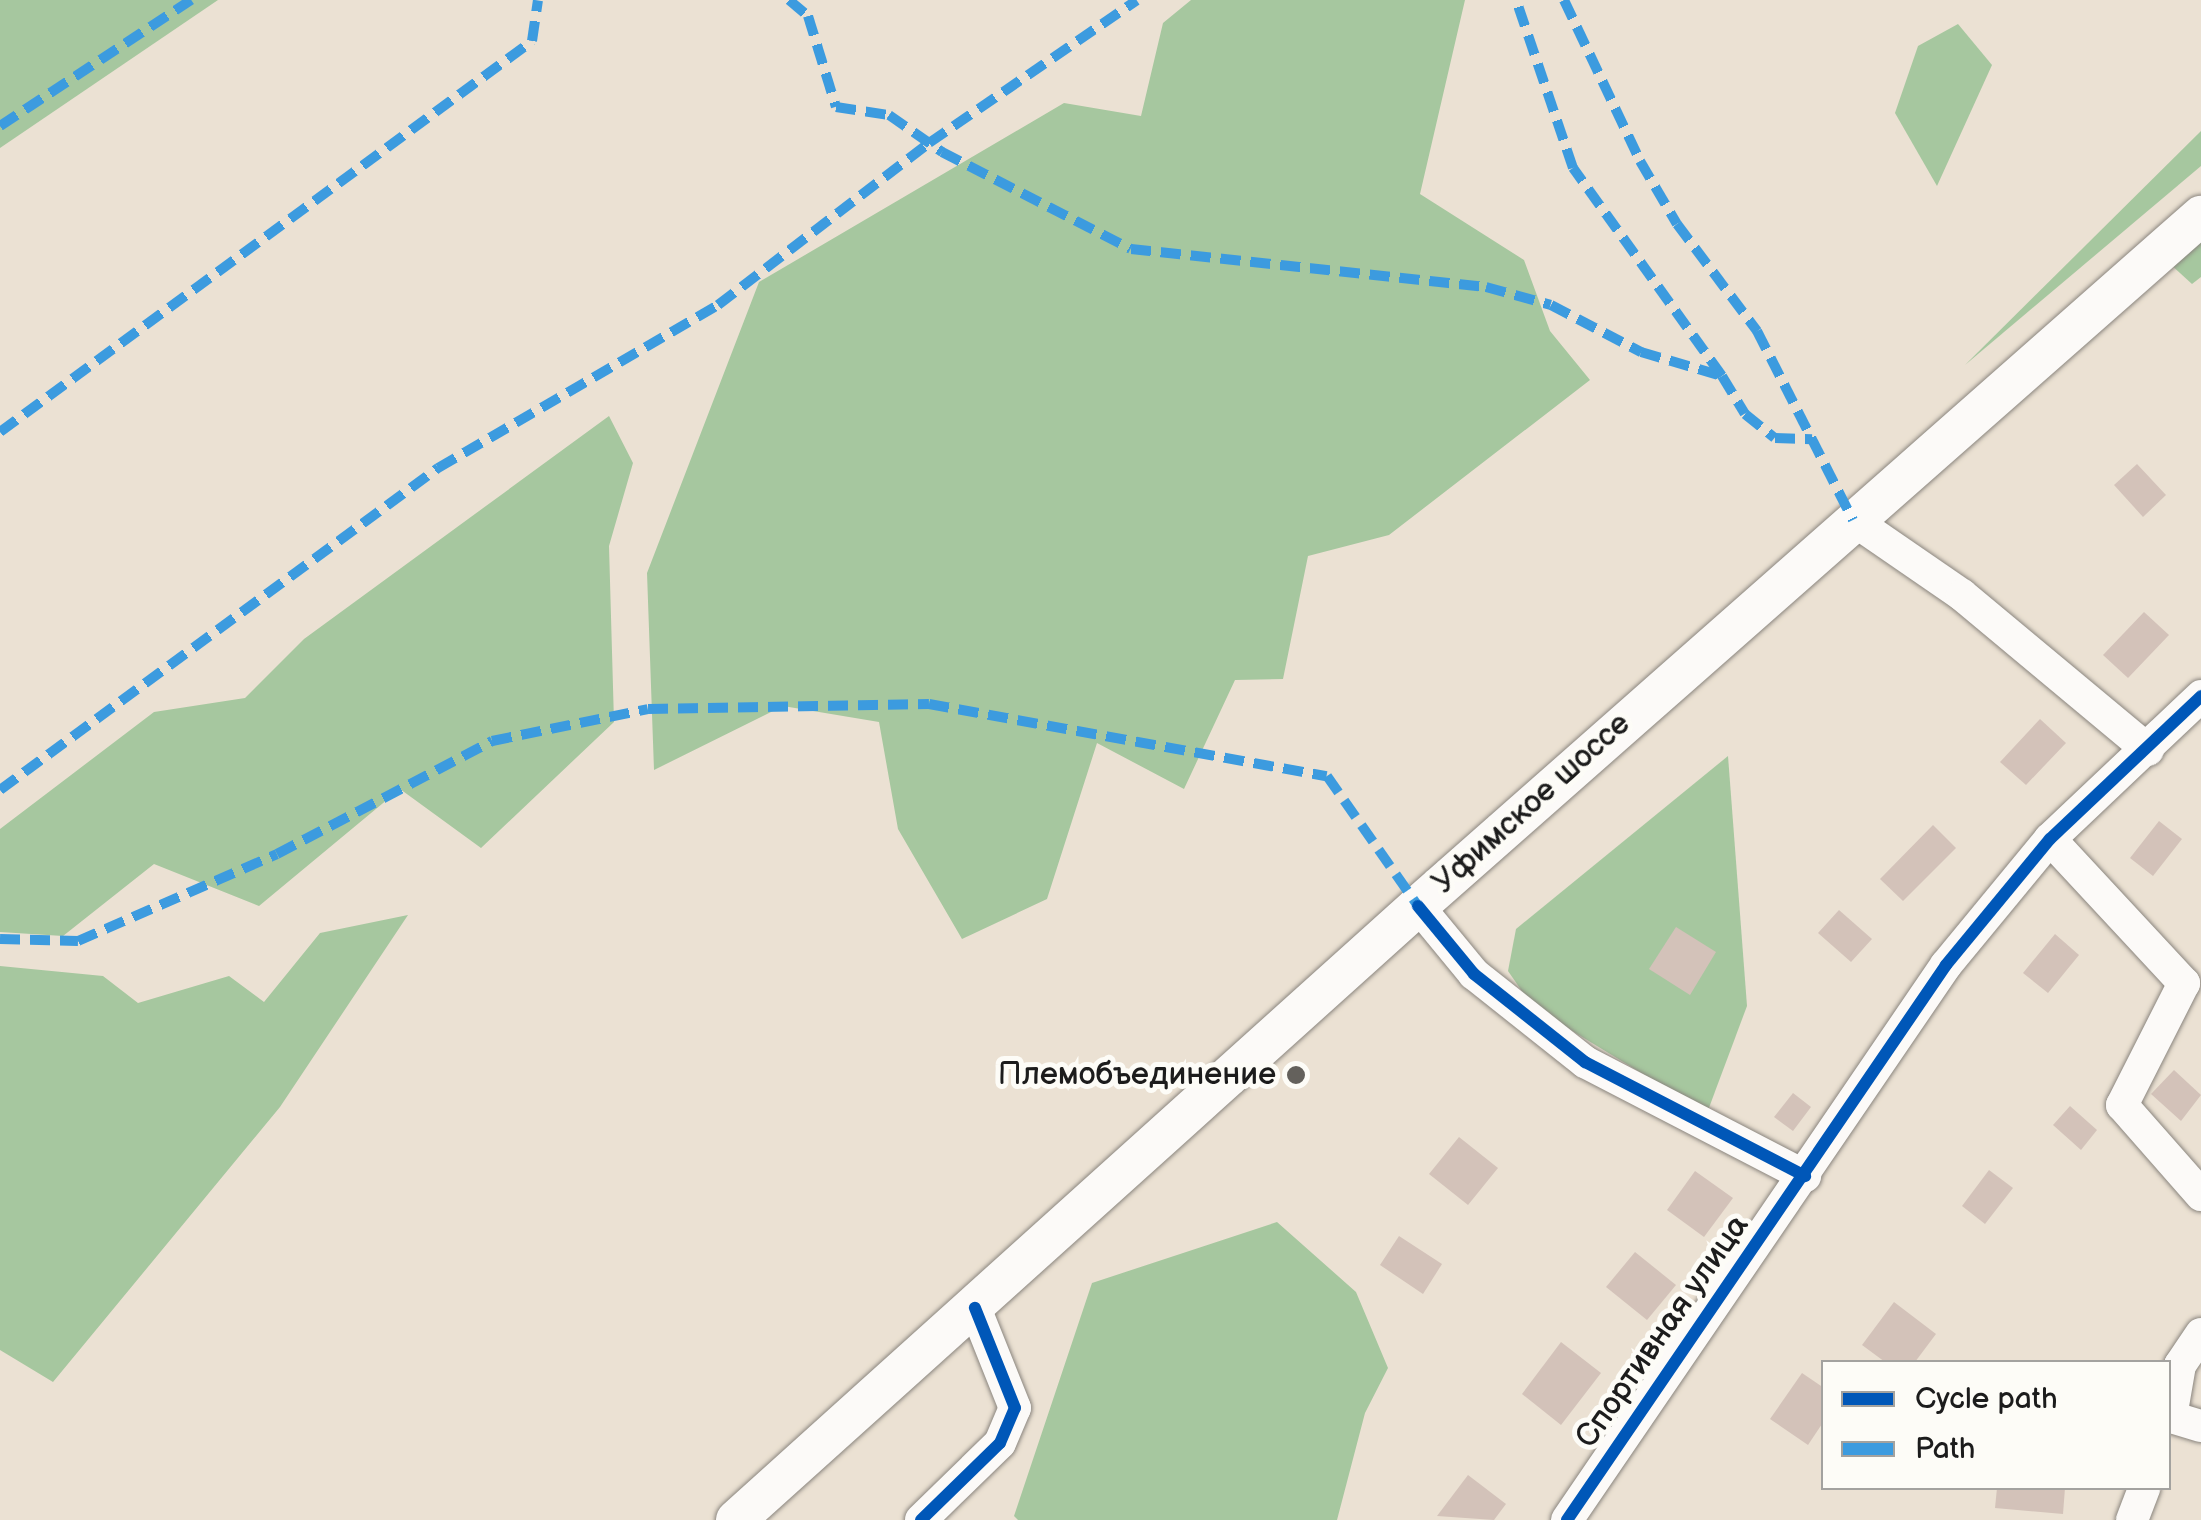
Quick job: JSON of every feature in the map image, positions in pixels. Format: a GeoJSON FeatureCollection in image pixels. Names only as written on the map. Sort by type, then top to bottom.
{"type":"FeatureCollection","features":[{"type":"Feature","properties":{"kind":"main road","name":"Уфимское шоссе"},"geometry":{"type":"LineString","coordinates":[[736,1520],[1418,906],[2201,216]]}},
{"type":"Feature","properties":{"kind":"street"},"geometry":{"type":"LineString","coordinates":[[1854,520],[1962,595],[2148,750]]}},
{"type":"Feature","properties":{"kind":"street","name":"Спортивная улица"},"geometry":{"type":"LineString","coordinates":[[1567,1520],[1946,965],[2050,839],[2201,696]]}},
{"type":"Feature","properties":{"kind":"street"},"geometry":{"type":"LineString","coordinates":[[2050,839],[2184,984],[2122,1105],[2201,1195]]}},
{"type":"Feature","properties":{"kind":"street"},"geometry":{"type":"LineString","coordinates":[[1418,906],[1474,974],[1585,1062],[1804,1176]]}},
{"type":"Feature","properties":{"kind":"street"},"geometry":{"type":"LineString","coordinates":[[921,1520],[991,1454],[1015,1408],[975,1308]]}},
{"type":"Feature","properties":{"kind":"street"},"geometry":{"type":"LineString","coordinates":[[2180,1422],[2180,1365],[2201,1334]]}},
{"type":"Feature","properties":{"kind":"street"},"geometry":{"type":"LineString","coordinates":[[2132,1520],[2143,1490]]}},
{"type":"Feature","properties":{"kind":"green space"},"geometry":{"type":"Polygon","coordinates":[[[0,0],[218,0],[0,148],[0,0]]]}},
{"type":"Feature","properties":{"kind":"green space"},"geometry":{"type":"Polygon","coordinates":[[[1191,0],[1465,0],[1420,194],[1524,260],[1550,331],[1590,380],[1389,535],[1308,556],[1283,679],[1235,680],[1184,789],[1097,743],[1047,899],[962,939],[898,829],[879,722],[783,706],[654,770],[647,573],[759,282],[1064,103],[1141,116],[1163,23],[1191,0]]]}},
{"type":"Feature","properties":{"kind":"green space"},"geometry":{"type":"Polygon","coordinates":[[[1958,24],[1992,65],[1937,186],[1895,113],[1918,46],[1958,24]]]}},
{"type":"Feature","properties":{"kind":"green space"},"geometry":{"type":"Polygon","coordinates":[[[2201,131],[2201,166],[1965,365],[2201,131]]]}},
{"type":"Feature","properties":{"kind":"green space"},"geometry":{"type":"Polygon","coordinates":[[[2201,236],[2201,277],[2192,284],[2169,263],[2201,236]]]}},
{"type":"Feature","properties":{"kind":"green space"},"geometry":{"type":"Polygon","coordinates":[[[609,416],[633,463],[609,546],[614,722],[481,848],[400,789],[259,906],[154,864],[63,936],[0,932],[0,829],[154,712],[245,698],[304,639],[609,416]]]}},
{"type":"Feature","properties":{"kind":"green space"},"geometry":{"type":"Polygon","coordinates":[[[1728,756],[1747,1006],[1707,1113],[1533,1007],[1508,971],[1516,929],[1728,756]]]}},
{"type":"Feature","properties":{"kind":"green space"},"geometry":{"type":"Polygon","coordinates":[[[408,915],[280,1107],[53,1382],[0,1350],[0,966],[103,976],[138,1003],[229,976],[264,1002],[320,933],[408,915]]]}},
{"type":"Feature","properties":{"kind":"green space"},"geometry":{"type":"Polygon","coordinates":[[[1277,1222],[1356,1292],[1388,1368],[1365,1413],[1337,1520],[1018,1520],[1014,1516],[1092,1283],[1277,1222]]]}},
{"type":"Feature","properties":{"kind":"building"},"geometry":{"type":"Polygon","coordinates":[[[2137,464],[2166,495],[2143,517],[2114,485],[2137,464]]]}},
{"type":"Feature","properties":{"kind":"building"},"geometry":{"type":"Polygon","coordinates":[[[2144,612],[2169,635],[2128,678],[2103,655],[2144,612]]]}},
{"type":"Feature","properties":{"kind":"building"},"geometry":{"type":"Polygon","coordinates":[[[2040,719],[2066,743],[2026,785],[2000,762],[2040,719]]]}},
{"type":"Feature","properties":{"kind":"building"},"geometry":{"type":"Polygon","coordinates":[[[2159,821],[2182,839],[2153,876],[2130,858],[2159,821]]]}},
{"type":"Feature","properties":{"kind":"building"},"geometry":{"type":"Polygon","coordinates":[[[1933,825],[1956,848],[1903,901],[1880,879],[1933,825]]]}},
{"type":"Feature","properties":{"kind":"building"},"geometry":{"type":"Polygon","coordinates":[[[1839,910],[1872,939],[1851,962],[1818,933],[1839,910]]]}},
{"type":"Feature","properties":{"kind":"building"},"geometry":{"type":"Polygon","coordinates":[[[1676,927],[1716,952],[1690,995],[1649,969],[1676,927]]]}},
{"type":"Feature","properties":{"kind":"building"},"geometry":{"type":"Polygon","coordinates":[[[2055,934],[2079,955],[2048,993],[2023,973],[2055,934]]]}},
{"type":"Feature","properties":{"kind":"building"},"geometry":{"type":"Polygon","coordinates":[[[2174,1070],[2201,1095],[2181,1121],[2151,1094],[2174,1070]]]}},
{"type":"Feature","properties":{"kind":"building"},"geometry":{"type":"Polygon","coordinates":[[[1793,1093],[1811,1107],[1793,1131],[1774,1117],[1793,1093]]]}},
{"type":"Feature","properties":{"kind":"building"},"geometry":{"type":"Polygon","coordinates":[[[2070,1106],[2097,1130],[2081,1150],[2053,1125],[2070,1106]]]}},
{"type":"Feature","properties":{"kind":"building"},"geometry":{"type":"Polygon","coordinates":[[[1459,1137],[1498,1168],[1468,1205],[1429,1174],[1459,1137]]]}},
{"type":"Feature","properties":{"kind":"building"},"geometry":{"type":"Polygon","coordinates":[[[1989,1170],[2013,1188],[1985,1224],[1962,1206],[1989,1170]]]}},
{"type":"Feature","properties":{"kind":"building"},"geometry":{"type":"Polygon","coordinates":[[[1695,1171],[1733,1198],[1704,1237],[1667,1210],[1695,1171]]]}},
{"type":"Feature","properties":{"kind":"building"},"geometry":{"type":"Polygon","coordinates":[[[1399,1236],[1442,1264],[1423,1294],[1380,1265],[1399,1236]]]}},
{"type":"Feature","properties":{"kind":"building"},"geometry":{"type":"Polygon","coordinates":[[[1635,1252],[1676,1285],[1647,1320],[1606,1287],[1635,1252]]]}},
{"type":"Feature","properties":{"kind":"building"},"geometry":{"type":"Polygon","coordinates":[[[1894,1302],[1936,1334],[1916,1360],[1882,1360],[1862,1345],[1894,1302]]]}},
{"type":"Feature","properties":{"kind":"building"},"geometry":{"type":"Polygon","coordinates":[[[1561,1342],[1601,1373],[1561,1425],[1522,1394],[1561,1342]]]}},
{"type":"Feature","properties":{"kind":"building"},"geometry":{"type":"Polygon","coordinates":[[[1802,1373],[1821,1386],[1821,1426],[1808,1445],[1770,1419],[1802,1373]]]}},
{"type":"Feature","properties":{"kind":"building"},"geometry":{"type":"Polygon","coordinates":[[[1468,1475],[1506,1504],[1494,1520],[1437,1516],[1468,1475]]]}},
{"type":"Feature","properties":{"kind":"building"},"geometry":{"type":"Polygon","coordinates":[[[1997,1490],[2065,1490],[2063,1514],[1995,1508],[1997,1490]]]}},
{"type":"Feature","properties":{"kind":"marked path"},"geometry":{"type":"LineString","coordinates":[[0,126],[191,0]]}},
{"type":"Feature","properties":{"kind":"marked path"},"geometry":{"type":"LineString","coordinates":[[0,432],[532,41],[538,0]]}},
{"type":"Feature","properties":{"kind":"marked path"},"geometry":{"type":"LineString","coordinates":[[789,0],[808,16],[836,107],[889,115],[942,152],[1131,249],[1486,287],[1551,305],[1641,352],[1722,376],[1573,168],[1516,0]]}},
{"type":"Feature","properties":{"kind":"marked path"},"geometry":{"type":"LineString","coordinates":[[0,790],[438,468],[718,305],[929,143],[1137,0]]}},
{"type":"Feature","properties":{"kind":"marked path"},"geometry":{"type":"LineString","coordinates":[[1564,0],[1640,161],[1677,224],[1757,331],[1853,520]]}},
{"type":"Feature","properties":{"kind":"marked path"},"geometry":{"type":"LineString","coordinates":[[1722,376],[1745,414],[1775,438],[1812,439]]}},
{"type":"Feature","properties":{"kind":"marked path"},"geometry":{"type":"LineString","coordinates":[[0,939],[78,941],[277,854],[492,741],[648,709],[929,704],[1327,776],[1418,906]]}},
{"type":"Feature","properties":{"kind":"cycle path"},"geometry":{"type":"LineString","coordinates":[[1567,1520],[1946,965],[2050,839],[2201,696]]}},
{"type":"Feature","properties":{"kind":"cycle path"},"geometry":{"type":"LineString","coordinates":[[1418,906],[1474,974],[1585,1062],[1805,1176]]}},
{"type":"Feature","properties":{"kind":"cycle path"},"geometry":{"type":"LineString","coordinates":[[921,1520],[1000,1443],[1015,1408],[975,1308]]}},
{"type":"Feature","properties":{"kind":"place","name":"Племобъединение"},"geometry":{"type":"Point","coordinates":[1296,1075]}}]}
